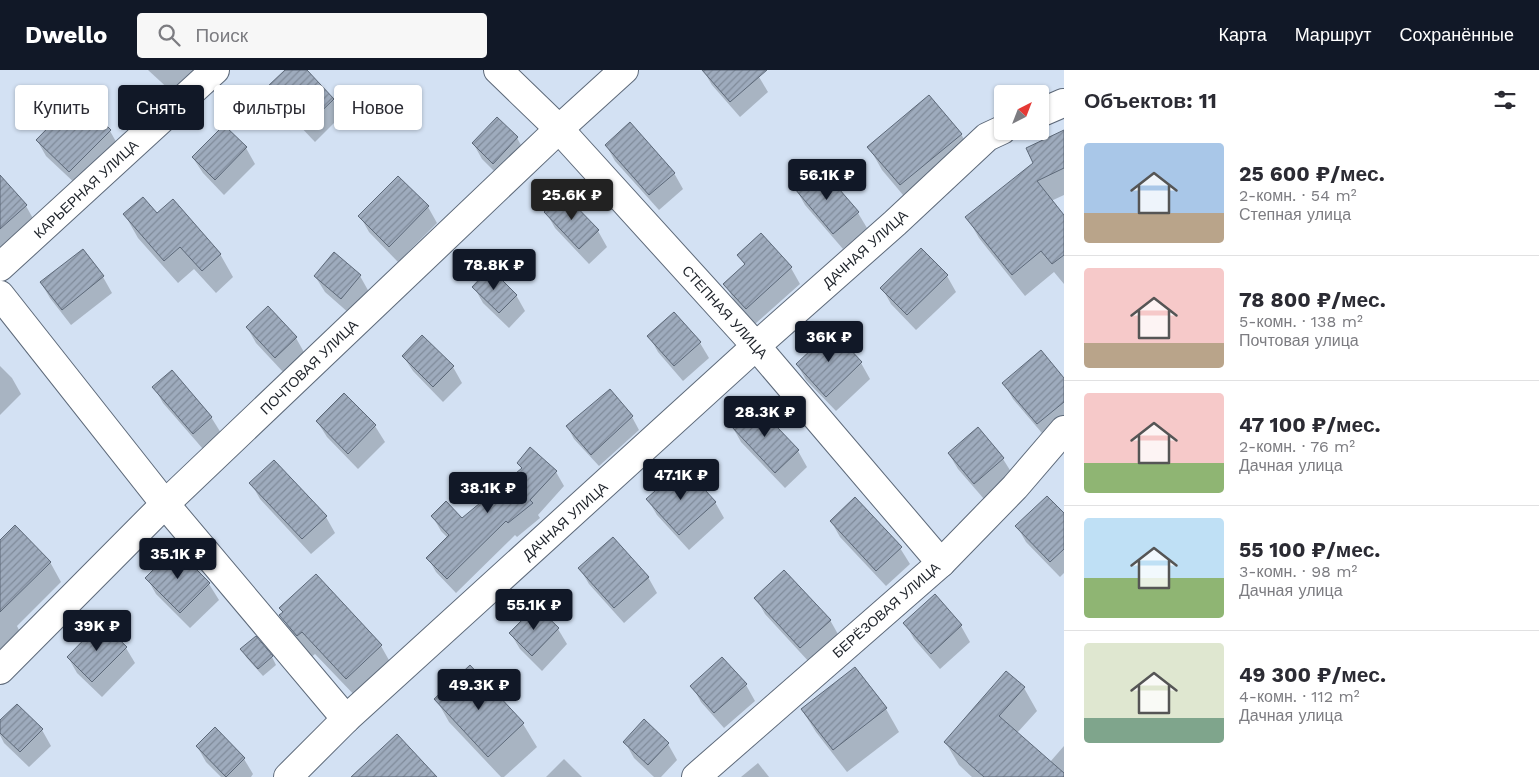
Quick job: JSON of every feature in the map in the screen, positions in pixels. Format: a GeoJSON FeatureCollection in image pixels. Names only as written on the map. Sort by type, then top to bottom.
{"type":"FeatureCollection","features":[{"type":"Feature","properties":{"kind":"street","name":"КАРЬЕРНАЯ УЛИЦА"},"geometry":{"type":"LineString","coordinates":[[0,267],[215,70]]}},
{"type":"Feature","properties":{"kind":"street","name":"СТЕПНАЯ УЛИЦА"},"geometry":{"type":"LineString","coordinates":[[498,70],[559,129],[756,346],[941,563]]}},
{"type":"Feature","properties":{"kind":"street","name":"ПОЧТОВАЯ УЛИЦА"},"geometry":{"type":"LineString","coordinates":[[0,670],[165,504],[559,129],[624,70]]}},
{"type":"Feature","properties":{"kind":"street","name":"ДАЧНАЯ УЛИЦА"},"geometry":{"type":"LineString","coordinates":[[288,777],[346,719],[756,346],[895,223],[987,137],[994,134]]}},
{"type":"Feature","properties":{"kind":"street"},"geometry":{"type":"LineString","coordinates":[[0,296],[165,504],[346,719]]}},
{"type":"Feature","properties":{"kind":"street","name":"БЕРЁЗОВАЯ УЛИЦА"},"geometry":{"type":"LineString","coordinates":[[696,777],[941,563],[1016,487],[1064,430]]}},
{"type":"Feature","properties":{"kind":"building"},"geometry":{"type":"Polygon","coordinates":[[[285,70],[307,70],[321,85],[269,85],[285,70]]]}},
{"type":"Feature","properties":{"kind":"building"},"geometry":{"type":"Polygon","coordinates":[[[702,70],[767,70],[730,102],[702,70]]]}},
{"type":"Feature","properties":{"kind":"building"},"geometry":{"type":"Polygon","coordinates":[[[324,88],[334,99],[324,109],[324,88]]]}},
{"type":"Feature","properties":{"kind":"building"},"geometry":{"type":"Polygon","coordinates":[[[929,95],[962,134],[900,185],[867,147],[929,95]]]}},
{"type":"Feature","properties":{"kind":"building"},"geometry":{"type":"Polygon","coordinates":[[[497,117],[518,137],[493,164],[472,143],[497,117]]]}},
{"type":"Feature","properties":{"kind":"building"},"geometry":{"type":"Polygon","coordinates":[[[630,122],[675,173],[649,195],[605,145],[630,122]]]}},
{"type":"Feature","properties":{"kind":"building"},"geometry":{"type":"Polygon","coordinates":[[[108,127],[111,130],[69,172],[36,140],[46,130],[108,130],[108,127]]]}},
{"type":"Feature","properties":{"kind":"building"},"geometry":{"type":"Polygon","coordinates":[[[219,130],[229,130],[247,147],[215,180],[192,157],[219,130]]]}},
{"type":"Feature","properties":{"kind":"building"},"geometry":{"type":"Polygon","coordinates":[[[1064,130],[1064,168],[1037,181],[1064,215],[1064,255],[1052,264],[1041,251],[1012,275],[965,217],[1033,163],[1026,148],[1043,140],[1049,140],[1049,137],[1064,130]]]}},
{"type":"Feature","properties":{"kind":"building"},"geometry":{"type":"Polygon","coordinates":[[[820,167],[859,212],[833,234],[795,189],[820,167]]]}},
{"type":"Feature","properties":{"kind":"building"},"geometry":{"type":"Polygon","coordinates":[[[0,175],[27,205],[0,229],[0,175]]]}},
{"type":"Feature","properties":{"kind":"building"},"geometry":{"type":"Polygon","coordinates":[[[398,176],[429,206],[389,247],[358,216],[398,176]]]}},
{"type":"Feature","properties":{"kind":"building"},"geometry":{"type":"Polygon","coordinates":[[[564,194],[599,230],[579,249],[544,212],[564,194]]]}},
{"type":"Feature","properties":{"kind":"building"},"geometry":{"type":"Polygon","coordinates":[[[143,197],[157,213],[173,199],[221,254],[202,271],[180,247],[164,261],[123,214],[143,197]]]}},
{"type":"Feature","properties":{"kind":"building"},"geometry":{"type":"Polygon","coordinates":[[[761,233],[792,267],[746,309],[723,284],[745,264],[737,255],[761,233]]]}},
{"type":"Feature","properties":{"kind":"building"},"geometry":{"type":"Polygon","coordinates":[[[921,248],[948,275],[907,315],[880,288],[921,248]]]}},
{"type":"Feature","properties":{"kind":"building"},"geometry":{"type":"Polygon","coordinates":[[[83,249],[104,276],[62,310],[40,282],[83,249]]]}},
{"type":"Feature","properties":{"kind":"building"},"geometry":{"type":"Polygon","coordinates":[[[334,252],[361,275],[341,299],[314,276],[334,252]]]}},
{"type":"Feature","properties":{"kind":"building"},"geometry":{"type":"Polygon","coordinates":[[[490,268],[517,295],[499,313],[472,287],[490,268]]]}},
{"type":"Feature","properties":{"kind":"building"},"geometry":{"type":"Polygon","coordinates":[[[268,306],[297,337],[275,358],[246,327],[268,306]]]}},
{"type":"Feature","properties":{"kind":"building"},"geometry":{"type":"Polygon","coordinates":[[[674,312],[701,342],[674,366],[647,336],[674,312]]]}},
{"type":"Feature","properties":{"kind":"building"},"geometry":{"type":"Polygon","coordinates":[[[832,330],[862,362],[826,397],[796,364],[832,330]]]}},
{"type":"Feature","properties":{"kind":"building"},"geometry":{"type":"Polygon","coordinates":[[[422,335],[454,366],[433,387],[402,356],[422,335]]]}},
{"type":"Feature","properties":{"kind":"building"},"geometry":{"type":"Polygon","coordinates":[[[1041,350],[1064,378],[1064,402],[1037,424],[1002,383],[1041,350]]]}},
{"type":"Feature","properties":{"kind":"building"},"geometry":{"type":"Polygon","coordinates":[[[172,370],[212,417],[193,434],[152,387],[172,370]]]}},
{"type":"Feature","properties":{"kind":"building"},"geometry":{"type":"Polygon","coordinates":[[[610,389],[633,416],[591,455],[566,426],[610,389]]]}},
{"type":"Feature","properties":{"kind":"building"},"geometry":{"type":"Polygon","coordinates":[[[344,393],[376,425],[348,454],[316,421],[344,393]]]}},
{"type":"Feature","properties":{"kind":"building"},"geometry":{"type":"Polygon","coordinates":[[[755,404],[799,450],[775,473],[731,426],[755,404]]]}},
{"type":"Feature","properties":{"kind":"building"},"geometry":{"type":"Polygon","coordinates":[[[978,427],[1004,458],[974,484],[948,453],[978,427]]]}},
{"type":"Feature","properties":{"kind":"building"},"geometry":{"type":"Polygon","coordinates":[[[530,447],[557,471],[530,500],[533,503],[508,523],[506,521],[447,579],[426,558],[449,535],[431,516],[446,501],[462,518],[522,468],[517,463],[530,447]]]}},
{"type":"Feature","properties":{"kind":"building"},"geometry":{"type":"Polygon","coordinates":[[[274,460],[327,516],[302,539],[249,483],[274,460]]]}},
{"type":"Feature","properties":{"kind":"building"},"geometry":{"type":"Polygon","coordinates":[[[683,466],[716,502],[679,535],[646,499],[683,466]]]}},
{"type":"Feature","properties":{"kind":"building"},"geometry":{"type":"Polygon","coordinates":[[[1047,496],[1064,513],[1064,549],[1050,562],[1015,526],[1047,496]]]}},
{"type":"Feature","properties":{"kind":"building"},"geometry":{"type":"Polygon","coordinates":[[[855,497],[902,547],[876,571],[830,521],[855,497]]]}},
{"type":"Feature","properties":{"kind":"building"},"geometry":{"type":"Polygon","coordinates":[[[15,525],[51,562],[0,612],[0,540],[15,525]]]}},
{"type":"Feature","properties":{"kind":"building"},"geometry":{"type":"Polygon","coordinates":[[[613,537],[649,577],[614,608],[578,568],[613,537]]]}},
{"type":"Feature","properties":{"kind":"building"},"geometry":{"type":"Polygon","coordinates":[[[175,548],[210,583],[180,613],[145,578],[175,548]]]}},
{"type":"Feature","properties":{"kind":"building"},"geometry":{"type":"Polygon","coordinates":[[[784,570],[831,620],[800,648],[754,598],[784,570]]]}},
{"type":"Feature","properties":{"kind":"building"},"geometry":{"type":"Polygon","coordinates":[[[316,574],[382,645],[346,679],[302,632],[297,636],[279,615],[283,612],[279,608],[316,574]]]}},
{"type":"Feature","properties":{"kind":"building"},"geometry":{"type":"Polygon","coordinates":[[[935,594],[962,625],[931,654],[903,623],[935,594]]]}},
{"type":"Feature","properties":{"kind":"building"},"geometry":{"type":"Polygon","coordinates":[[[536,606],[559,628],[532,656],[509,633],[536,606]]]}},
{"type":"Feature","properties":{"kind":"building"},"geometry":{"type":"Polygon","coordinates":[[[101,622],[127,647],[92,682],[67,657],[101,622]]]}},
{"type":"Feature","properties":{"kind":"building"},"geometry":{"type":"Polygon","coordinates":[[[256,636],[273,656],[258,669],[240,649],[256,636]]]}},
{"type":"Feature","properties":{"kind":"building"},"geometry":{"type":"Polygon","coordinates":[[[722,657],[747,684],[714,713],[690,686],[722,657]]]}},
{"type":"Feature","properties":{"kind":"building"},"geometry":{"type":"Polygon","coordinates":[[[470,665],[524,723],[488,757],[434,699],[470,665]]]}},
{"type":"Feature","properties":{"kind":"building"},"geometry":{"type":"Polygon","coordinates":[[[855,667],[887,708],[833,750],[801,709],[855,667]]]}},
{"type":"Feature","properties":{"kind":"building"},"geometry":{"type":"Polygon","coordinates":[[[1006,671],[1025,687],[999,716],[1064,773],[1064,777],[984,777],[944,742],[1006,671]]]}},
{"type":"Feature","properties":{"kind":"building"},"geometry":{"type":"Polygon","coordinates":[[[17,704],[43,729],[20,752],[0,733],[0,720],[17,704]]]}},
{"type":"Feature","properties":{"kind":"building"},"geometry":{"type":"Polygon","coordinates":[[[644,719],[669,743],[648,765],[623,742],[644,719]]]}},
{"type":"Feature","properties":{"kind":"building"},"geometry":{"type":"Polygon","coordinates":[[[215,727],[245,758],[226,777],[196,746],[215,727]]]}},
{"type":"Feature","properties":{"kind":"building"},"geometry":{"type":"Polygon","coordinates":[[[397,734],[437,777],[351,777],[397,734]]]}}]}
